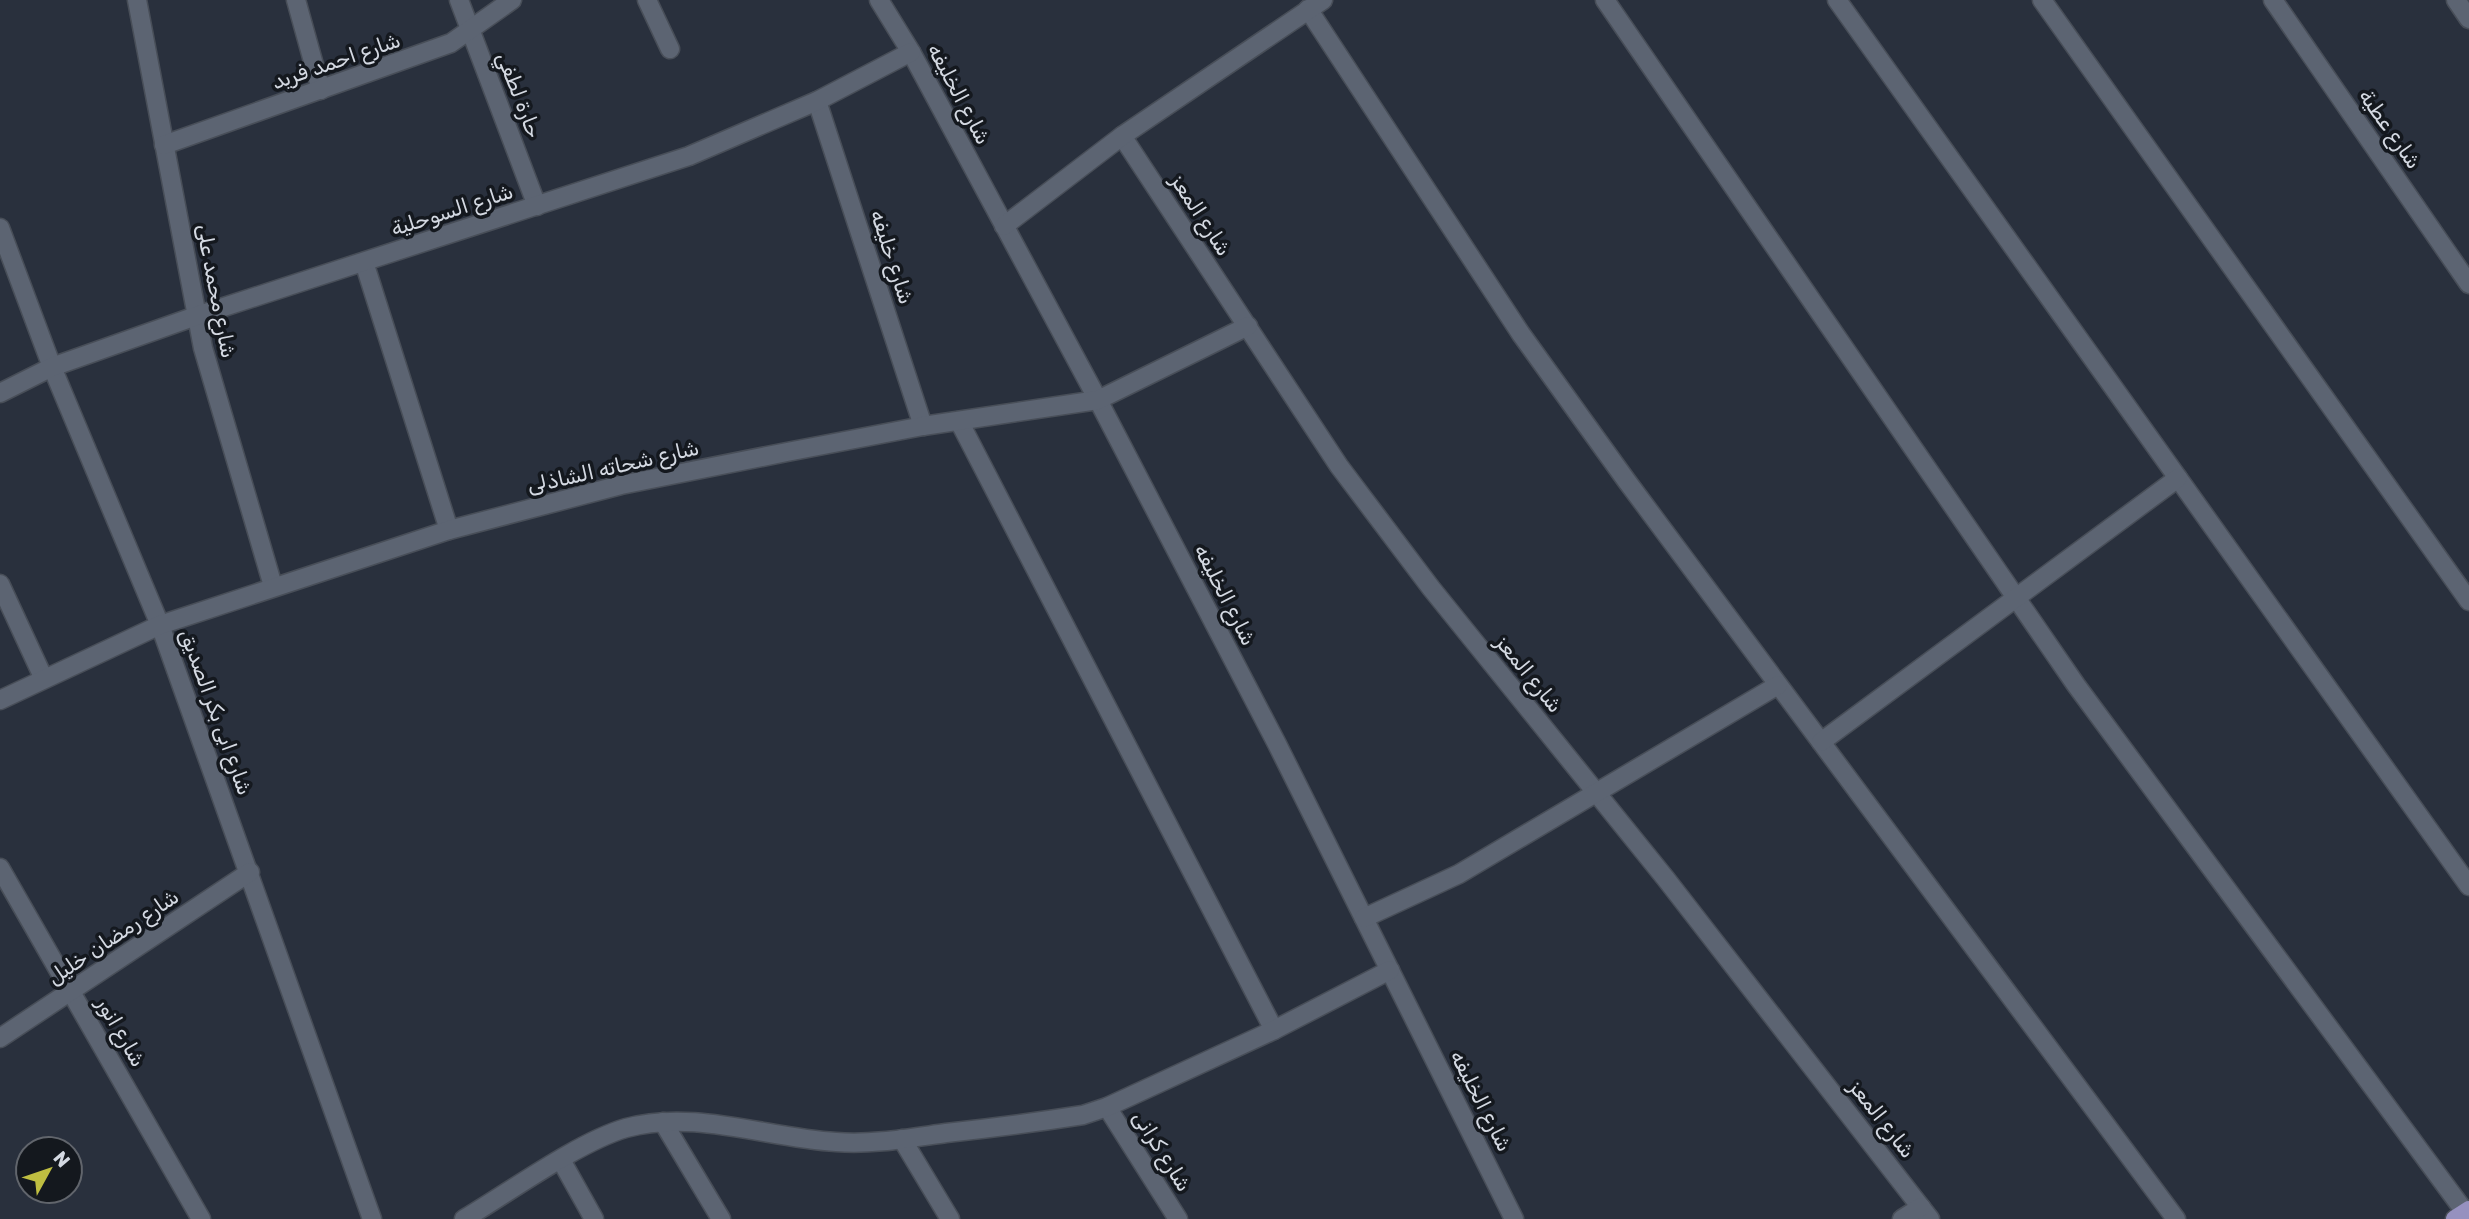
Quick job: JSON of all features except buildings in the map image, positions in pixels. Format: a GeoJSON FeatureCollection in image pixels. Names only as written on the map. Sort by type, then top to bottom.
{"type":"FeatureCollection","features":[{"type":"Feature","properties":{"kind":"street","name":"شارع محمد على"},"geometry":{"type":"LineString","coordinates":[[137,0],[196,316],[212,384],[273,586]]}},
{"type":"Feature","properties":{"kind":"street"},"geometry":{"type":"LineString","coordinates":[[296,0],[321,90]]}},
{"type":"Feature","properties":{"kind":"street","name":"حارة لطفي"},"geometry":{"type":"LineString","coordinates":[[459,0],[537,206]]}},
{"type":"Feature","properties":{"kind":"street","name":"شارع احمد فريد"},"geometry":{"type":"LineString","coordinates":[[164,145],[425,54],[471,32],[512,0]]}},
{"type":"Feature","properties":{"kind":"street"},"geometry":{"type":"LineString","coordinates":[[647,0],[670,49]]}},
{"type":"Feature","properties":{"kind":"street","name":"شارع الخليفه"},"geometry":{"type":"LineString","coordinates":[[879,0],[911,52],[1098,400],[1364,918],[1514,1219]]}},
{"type":"Feature","properties":{"kind":"street"},"geometry":{"type":"LineString","coordinates":[[1605,0],[2085,696],[2463,1214]]}},
{"type":"Feature","properties":{"kind":"street"},"geometry":{"type":"LineString","coordinates":[[1837,0],[2469,886]]}},
{"type":"Feature","properties":{"kind":"street"},"geometry":{"type":"LineString","coordinates":[[2042,0],[2469,601]]}},
{"type":"Feature","properties":{"kind":"street","name":"شارع عطية"},"geometry":{"type":"LineString","coordinates":[[2273,0],[2469,284]]}},
{"type":"Feature","properties":{"kind":"street"},"geometry":{"type":"LineString","coordinates":[[2456,0],[2469,19]]}},
{"type":"Feature","properties":{"kind":"street"},"geometry":{"type":"LineString","coordinates":[[1004,226],[1122,136],[1315,4],[1521,334],[1778,685],[2176,1219]]}},
{"type":"Feature","properties":{"kind":"street","name":"شارع السوحلية"},"geometry":{"type":"LineString","coordinates":[[0,393],[52,368],[196,316],[689,156],[817,101],[911,52]]}},
{"type":"Feature","properties":{"kind":"street","name":"شارع خليفه"},"geometry":{"type":"LineString","coordinates":[[817,101],[923,426]]}},
{"type":"Feature","properties":{"kind":"street","name":"شارع المعز"},"geometry":{"type":"LineString","coordinates":[[1122,136],[1339,466],[1439,599],[1596,793],[1926,1213]]}},
{"type":"Feature","properties":{"kind":"street","name":"شارع ابى بكر الصديق"},"geometry":{"type":"LineString","coordinates":[[0,228],[52,368],[160,625],[372,1219]]}},
{"type":"Feature","properties":{"kind":"street"},"geometry":{"type":"LineString","coordinates":[[364,262],[449,530]]}},
{"type":"Feature","properties":{"kind":"street","name":"شارع شحاته الشاذلى"},"geometry":{"type":"LineString","coordinates":[[0,700],[43,677],[160,625],[449,530],[621,485],[923,426],[1098,400],[1248,326]]}},
{"type":"Feature","properties":{"kind":"street"},"geometry":{"type":"LineString","coordinates":[[959,421],[1274,1030]]}},
{"type":"Feature","properties":{"kind":"street"},"geometry":{"type":"LineString","coordinates":[[1821,742],[2178,478]]}},
{"type":"Feature","properties":{"kind":"street"},"geometry":{"type":"LineString","coordinates":[[0,584],[43,677]]}},
{"type":"Feature","properties":{"kind":"street"},"geometry":{"type":"LineString","coordinates":[[1364,918],[1459,874],[1778,685]]}},
{"type":"Feature","properties":{"kind":"street","name":"شارع انور"},"geometry":{"type":"LineString","coordinates":[[0,868],[201,1219]]}},
{"type":"Feature","properties":{"kind":"street","name":"شارع رمضان خليل"},"geometry":{"type":"LineString","coordinates":[[0,1038],[250,872]]}},
{"type":"Feature","properties":{"kind":"street"},"geometry":{"type":"LineString","coordinates":[[464,1219],[561,1160],[625,1128],[663,1122],[706,1123],[838,1143],[902,1139],[1083,1115],[1107,1107],[1274,1030],[1390,970]]}},
{"type":"Feature","properties":{"kind":"street","name":"شارع كرانى"},"geometry":{"type":"LineString","coordinates":[[1107,1107],[1178,1219]]}},
{"type":"Feature","properties":{"kind":"street"},"geometry":{"type":"LineString","coordinates":[[663,1122],[721,1219]]}},
{"type":"Feature","properties":{"kind":"street"},"geometry":{"type":"LineString","coordinates":[[902,1139],[950,1219]]}},
{"type":"Feature","properties":{"kind":"street"},"geometry":{"type":"LineString","coordinates":[[561,1160],[594,1219]]}},
{"type":"Feature","properties":{"kind":"street"},"geometry":{"type":"LineString","coordinates":[[1902,1219],[1926,1213]]}}]}
